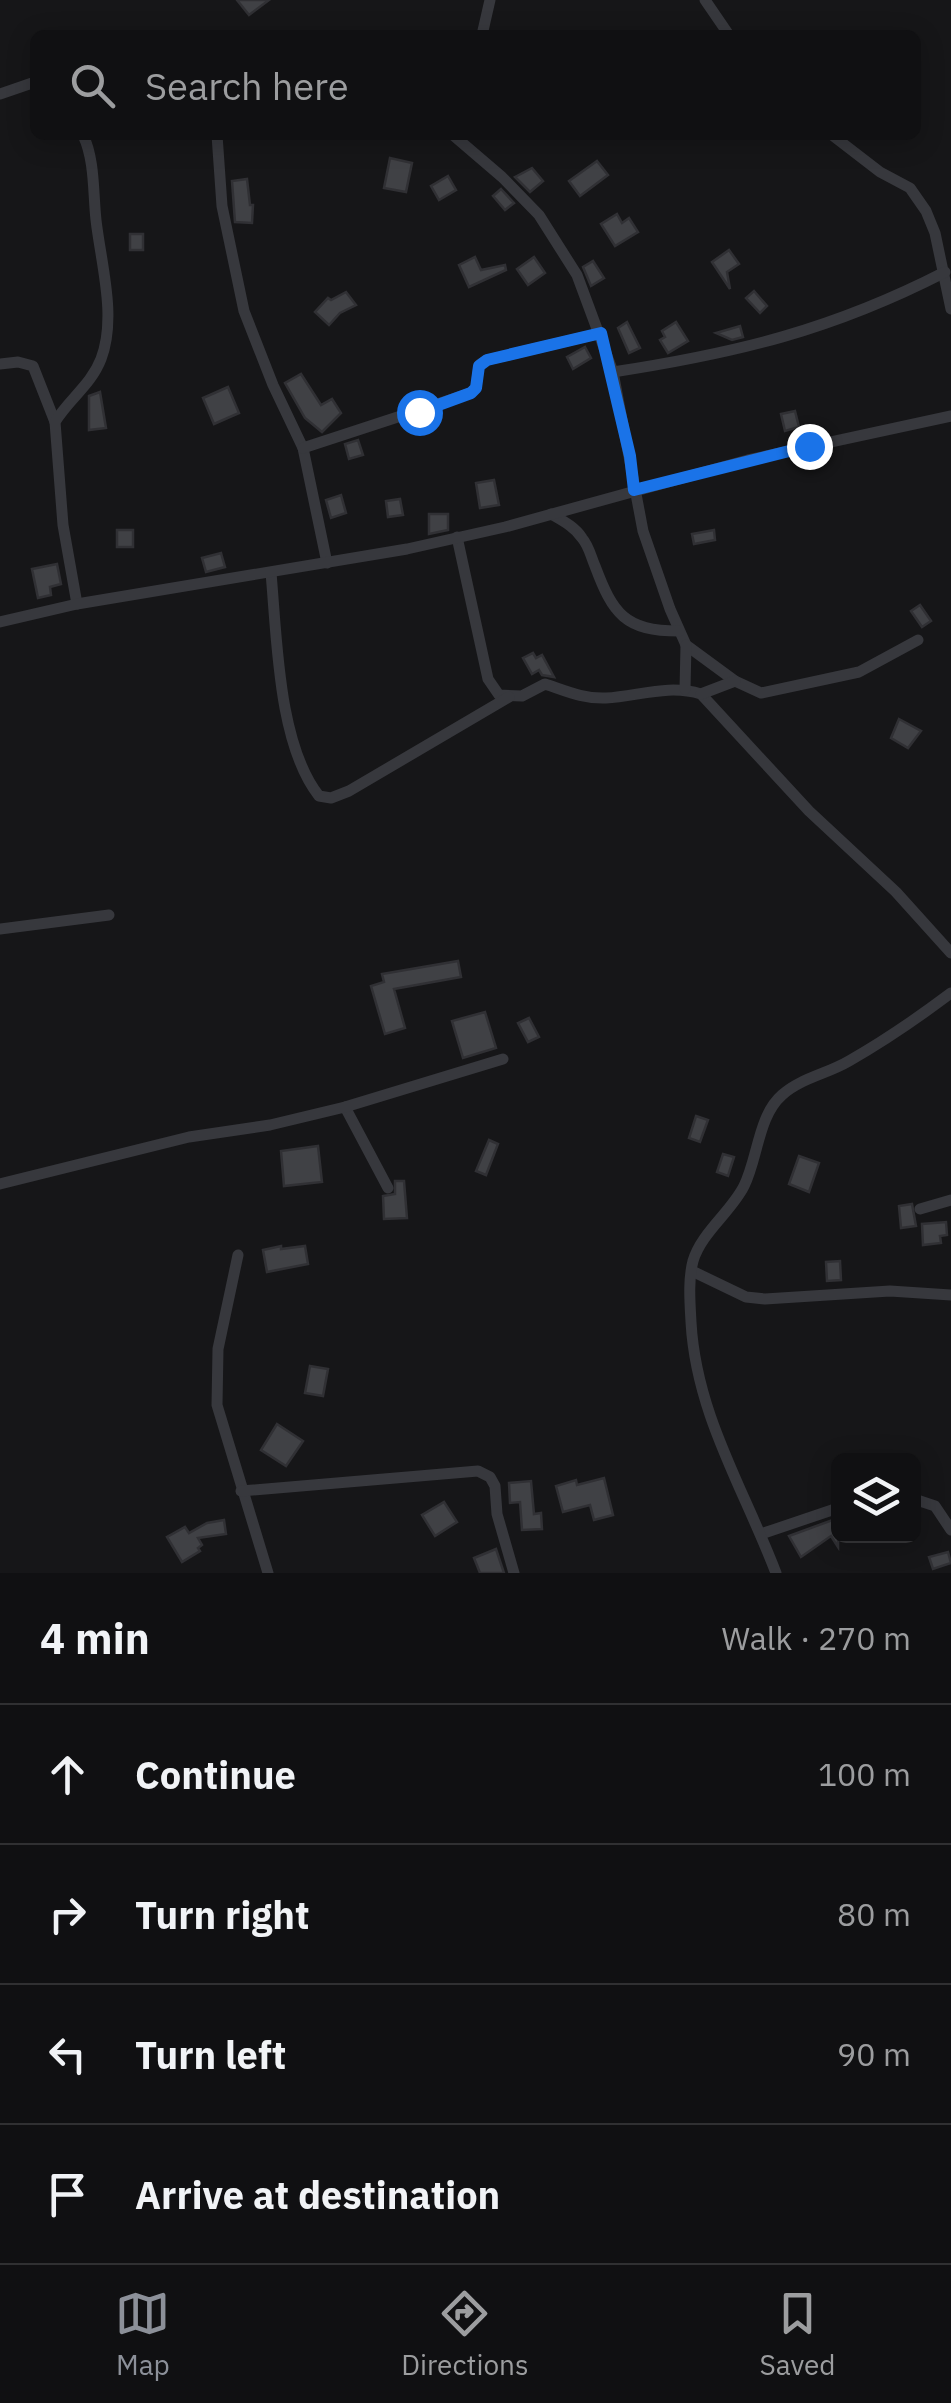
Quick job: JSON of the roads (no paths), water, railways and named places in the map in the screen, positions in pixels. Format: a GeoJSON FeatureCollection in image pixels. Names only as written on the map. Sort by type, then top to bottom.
{"type":"FeatureCollection","features":[{"type":"Feature","properties":{"kind":"street"},"geometry":{"type":"LineString","coordinates":[[483,30],[490,0]]}},
{"type":"Feature","properties":{"kind":"street"},"geometry":{"type":"LineString","coordinates":[[705,0],[725,30]]}},
{"type":"Feature","properties":{"kind":"street"},"geometry":{"type":"LineString","coordinates":[[0,94],[30,84]]}},
{"type":"Feature","properties":{"kind":"street"},"geometry":{"type":"LineString","coordinates":[[55,422],[89,384],[102,359],[107,336],[92,174],[84,140]]}},
{"type":"Feature","properties":{"kind":"street"},"geometry":{"type":"LineString","coordinates":[[217,140],[222,206],[244,311],[273,386],[303,448],[327,563]]}},
{"type":"Feature","properties":{"kind":"street"},"geometry":{"type":"LineString","coordinates":[[459,140],[539,215],[578,274],[613,372],[643,531],[686,645],[760,694],[859,672],[918,640]]}},
{"type":"Feature","properties":{"kind":"street"},"geometry":{"type":"LineString","coordinates":[[838,140],[880,172],[910,188],[926,211],[945,272],[951,309]]}},
{"type":"Feature","properties":{"kind":"street"},"geometry":{"type":"LineString","coordinates":[[613,372],[687,360],[824,326],[884,304],[945,272]]}},
{"type":"Feature","properties":{"kind":"street"},"geometry":{"type":"LineString","coordinates":[[303,448],[471,393],[476,388],[479,366],[487,360],[601,333]]}},
{"type":"Feature","properties":{"kind":"street"},"geometry":{"type":"LineString","coordinates":[[0,364],[18,362],[32,366],[55,422],[63,524],[77,604]]}},
{"type":"Feature","properties":{"kind":"street"},"geometry":{"type":"LineString","coordinates":[[0,622],[77,604],[457,538],[748,460],[951,416]]}},
{"type":"Feature","properties":{"kind":"street"},"geometry":{"type":"LineString","coordinates":[[551,514],[579,533],[615,610],[645,630],[678,632]]}},
{"type":"Feature","properties":{"kind":"street"},"geometry":{"type":"LineString","coordinates":[[457,538],[488,680],[498,695],[509,698]]}},
{"type":"Feature","properties":{"kind":"street"},"geometry":{"type":"LineString","coordinates":[[271,573],[282,690],[291,733],[320,796],[331,798],[348,791],[509,698],[545,684],[589,697],[684,689],[701,694],[808,812],[896,892],[951,953]]}},
{"type":"Feature","properties":{"kind":"street"},"geometry":{"type":"LineString","coordinates":[[684,689],[686,645]]}},
{"type":"Feature","properties":{"kind":"street"},"geometry":{"type":"LineString","coordinates":[[701,694],[735,681]]}},
{"type":"Feature","properties":{"kind":"street"},"geometry":{"type":"LineString","coordinates":[[0,929],[109,915]]}},
{"type":"Feature","properties":{"kind":"street"},"geometry":{"type":"LineString","coordinates":[[776,1573],[710,1423],[698,1384],[692,1345],[692,1272],[697,1250],[739,1197],[769,1110],[778,1098],[805,1080],[849,1062],[951,994]]}},
{"type":"Feature","properties":{"kind":"street"},"geometry":{"type":"LineString","coordinates":[[0,1184],[189,1137],[270,1125],[503,1059]]}},
{"type":"Feature","properties":{"kind":"street"},"geometry":{"type":"LineString","coordinates":[[345,1106],[388,1188]]}},
{"type":"Feature","properties":{"kind":"street"},"geometry":{"type":"LineString","coordinates":[[920,1209],[951,1200]]}},
{"type":"Feature","properties":{"kind":"street"},"geometry":{"type":"LineString","coordinates":[[238,1255],[218,1349],[216,1384],[222,1428],[268,1573]]}},
{"type":"Feature","properties":{"kind":"street"},"geometry":{"type":"LineString","coordinates":[[692,1272],[746,1296],[765,1299],[890,1291],[951,1295]]}},
{"type":"Feature","properties":{"kind":"street"},"geometry":{"type":"LineString","coordinates":[[242,1492],[478,1471],[490,1477],[496,1486],[498,1514],[514,1573]]}},
{"type":"Feature","properties":{"kind":"street"},"geometry":{"type":"LineString","coordinates":[[921,1501],[934,1506],[951,1530]]}},
{"type":"Feature","properties":{"kind":"street"},"geometry":{"type":"LineString","coordinates":[[761,1534],[831,1510]]}}]}
